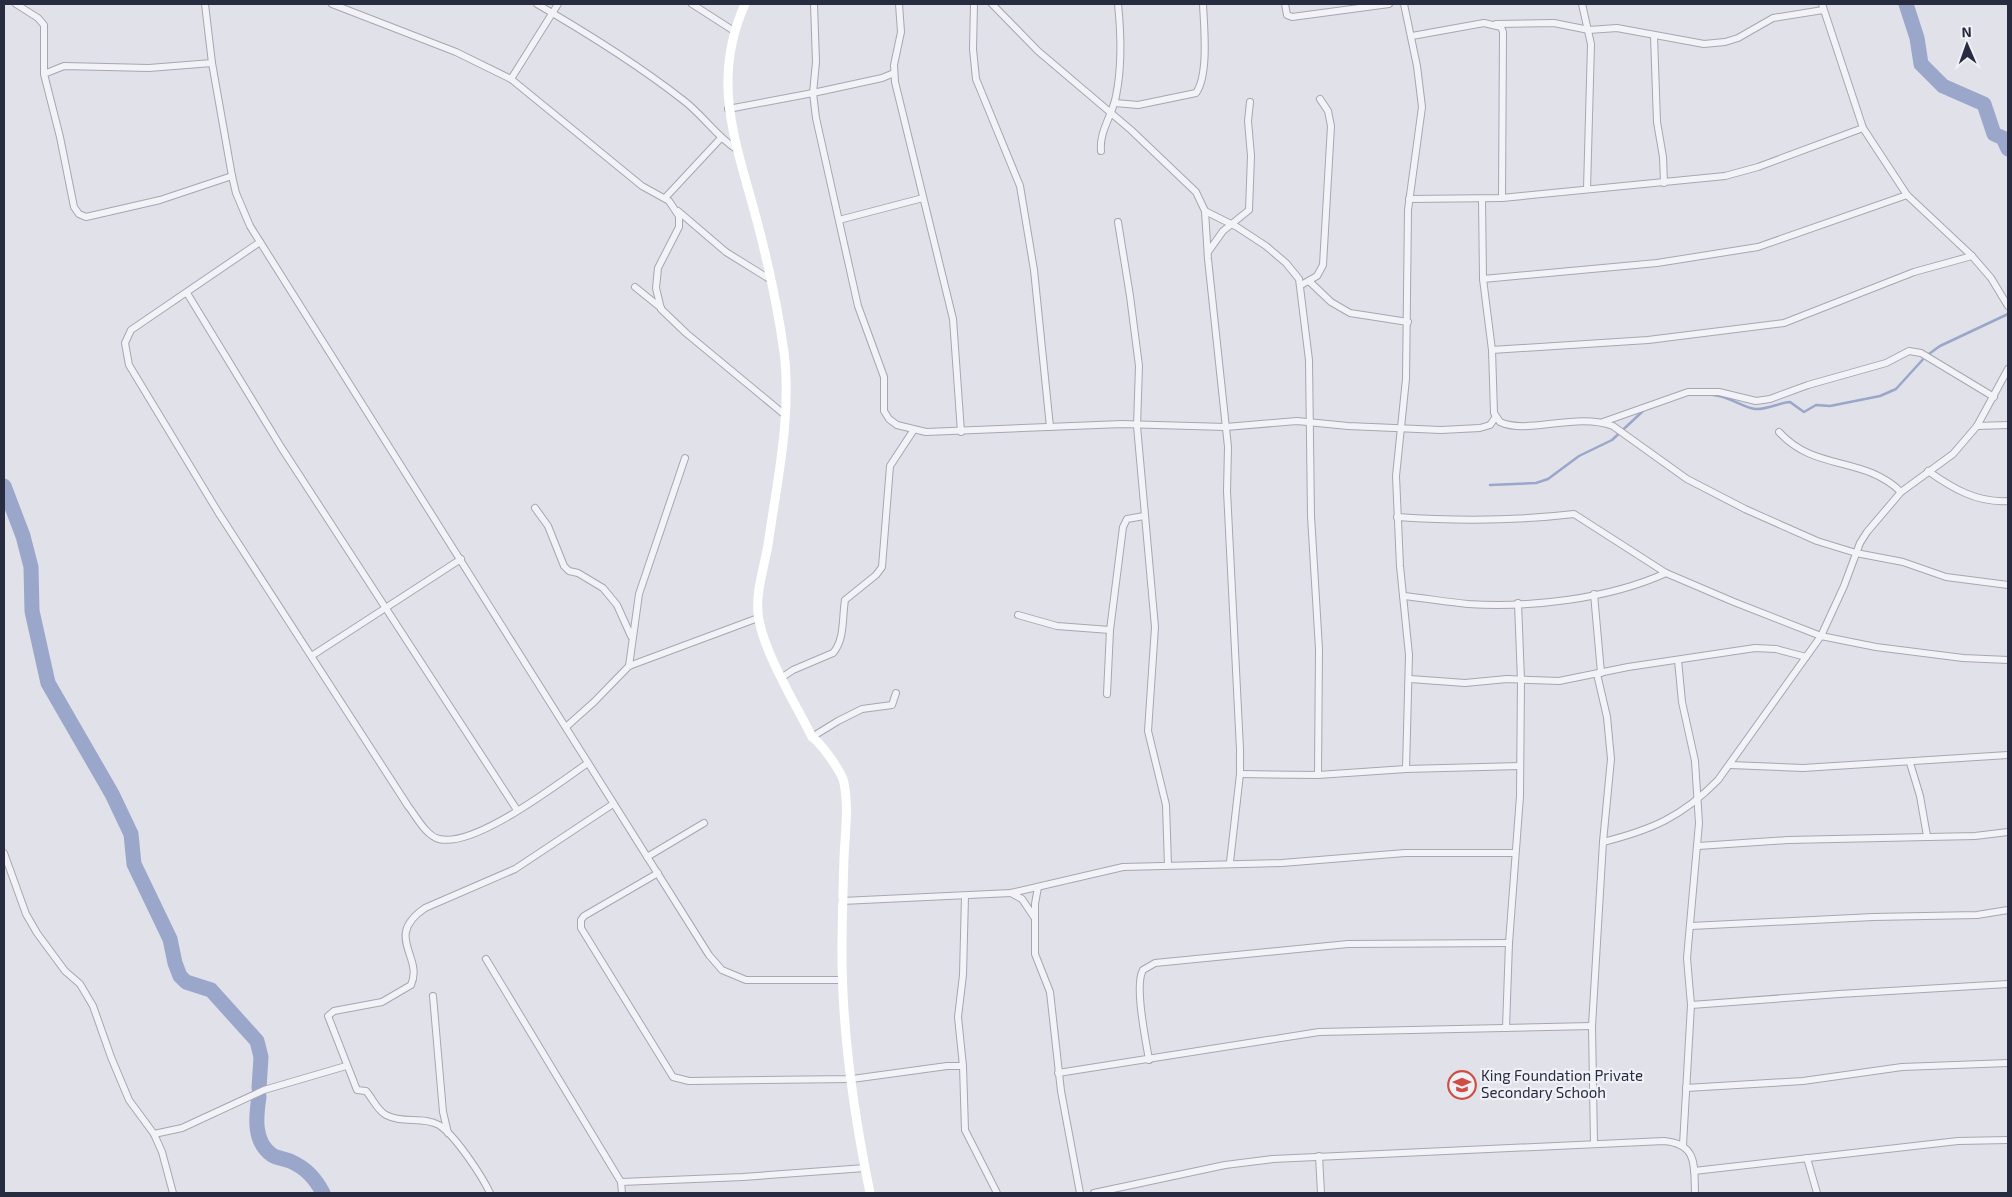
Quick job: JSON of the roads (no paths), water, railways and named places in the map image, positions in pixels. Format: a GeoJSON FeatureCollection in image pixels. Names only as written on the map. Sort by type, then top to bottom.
{"type":"FeatureCollection","features":[{"type":"Feature","properties":{"kind":"street"},"geometry":{"type":"LineString","coordinates":[[16,4],[38,18],[44,25],[44,74],[60,136],[74,207],[78,214],[86,217],[160,200],[232,176]]}},
{"type":"Feature","properties":{"kind":"street"},"geometry":{"type":"LineString","coordinates":[[205,4],[212,64],[232,176],[242,210],[260,242],[709,955],[727,974],[736,978],[756,981],[842,980]]}},
{"type":"Feature","properties":{"kind":"street"},"geometry":{"type":"LineString","coordinates":[[332,4],[456,52],[511,78],[642,186],[666,198],[676,210],[726,252],[771,280]]}},
{"type":"Feature","properties":{"kind":"street"},"geometry":{"type":"LineString","coordinates":[[537,4],[684,101],[720,139],[736,149]]}},
{"type":"Feature","properties":{"kind":"street"},"geometry":{"type":"LineString","coordinates":[[511,78],[558,4]]}},
{"type":"Feature","properties":{"kind":"street"},"geometry":{"type":"LineString","coordinates":[[692,4],[734,31]]}},
{"type":"Feature","properties":{"kind":"street"},"geometry":{"type":"LineString","coordinates":[[745,4],[734,31],[727,67],[728,108],[736,149],[771,280],[784,353],[785,415],[758,618],[782,678],[812,737],[820,742],[843,777],[846,803],[842,901],[842,980],[852,1079],[864,1168],[870,1193]]}},
{"type":"Feature","properties":{"kind":"street"},"geometry":{"type":"LineString","coordinates":[[814,4],[816,62],[814,93],[816,118],[858,306],[884,377],[883,407],[889,419],[897,425],[913,431],[961,432],[1050,427],[1226,427],[1310,422],[1348,426],[1441,430],[1480,428],[1490,425],[1495,418],[1492,350],[1483,279],[1482,200]]}},
{"type":"Feature","properties":{"kind":"street"},"geometry":{"type":"LineString","coordinates":[[899,4],[901,32],[894,73],[953,319],[961,432]]}},
{"type":"Feature","properties":{"kind":"street"},"geometry":{"type":"LineString","coordinates":[[974,4],[973,49],[976,79],[1022,193],[1034,270],[1050,427]]}},
{"type":"Feature","properties":{"kind":"street"},"geometry":{"type":"LineString","coordinates":[[992,4],[1038,51],[1109,112],[1196,192],[1205,211],[1226,427],[1240,774],[1230,862]]}},
{"type":"Feature","properties":{"kind":"street"},"geometry":{"type":"LineString","coordinates":[[1101,151],[1100,143],[1109,112],[1115,103],[1120,42],[1118,4]]}},
{"type":"Feature","properties":{"kind":"street"},"geometry":{"type":"LineString","coordinates":[[1115,103],[1138,105],[1196,93],[1200,87],[1203,61],[1203,4]]}},
{"type":"Feature","properties":{"kind":"street"},"geometry":{"type":"LineString","coordinates":[[1285,4],[1287,15],[1292,17],[1389,4]]}},
{"type":"Feature","properties":{"kind":"street"},"geometry":{"type":"LineString","coordinates":[[1404,4],[1412,36],[1422,107],[1409,199],[1405,399],[1396,476],[1397,517],[1410,679],[1406,769]]}},
{"type":"Feature","properties":{"kind":"street"},"geometry":{"type":"LineString","coordinates":[[1582,4],[1591,44],[1588,190]]}},
{"type":"Feature","properties":{"kind":"street"},"geometry":{"type":"LineString","coordinates":[[1412,36],[1475,24],[1554,24],[1589,30],[1617,28],[1704,44],[1725,42],[1751,32],[1773,18],[1822,7],[1863,128],[1907,195],[1972,256],[1991,278],[2008,306]]}},
{"type":"Feature","properties":{"kind":"street"},"geometry":{"type":"LineString","coordinates":[[1496,24],[1503,32],[1502,198]]}},
{"type":"Feature","properties":{"kind":"street"},"geometry":{"type":"LineString","coordinates":[[1654,36],[1656,122],[1663,157],[1664,182]]}},
{"type":"Feature","properties":{"kind":"street"},"geometry":{"type":"LineString","coordinates":[[44,74],[64,66],[148,68],[212,64]]}},
{"type":"Feature","properties":{"kind":"street"},"geometry":{"type":"LineString","coordinates":[[728,108],[814,93],[882,78],[894,73]]}},
{"type":"Feature","properties":{"kind":"street"},"geometry":{"type":"LineString","coordinates":[[1301,285],[1310,282],[1317,276],[1323,265],[1330,172],[1331,126],[1328,111],[1320,99]]}},
{"type":"Feature","properties":{"kind":"street"},"geometry":{"type":"LineString","coordinates":[[1208,253],[1218,241],[1221,233],[1246,214],[1249,207],[1251,156],[1248,129],[1250,102]]}},
{"type":"Feature","properties":{"kind":"street"},"geometry":{"type":"LineString","coordinates":[[1409,199],[1482,200],[1725,176],[1744,171],[1863,128]]}},
{"type":"Feature","properties":{"kind":"street"},"geometry":{"type":"LineString","coordinates":[[666,198],[720,139]]}},
{"type":"Feature","properties":{"kind":"street"},"geometry":{"type":"LineString","coordinates":[[1483,279],[1657,263],[1758,247],[1907,195]]}},
{"type":"Feature","properties":{"kind":"street"},"geometry":{"type":"LineString","coordinates":[[839,220],[923,198]]}},
{"type":"Feature","properties":{"kind":"street"},"geometry":{"type":"LineString","coordinates":[[662,309],[657,298],[656,279],[663,256],[678,232],[680,222],[676,210]]}},
{"type":"Feature","properties":{"kind":"street"},"geometry":{"type":"LineString","coordinates":[[1205,211],[1244,231],[1278,255],[1296,273],[1301,285],[1309,360],[1311,516],[1319,649],[1318,775]]}},
{"type":"Feature","properties":{"kind":"street"},"geometry":{"type":"LineString","coordinates":[[1118,222],[1130,296],[1138,366],[1137,426],[1155,627],[1148,731],[1166,805],[1168,865]]}},
{"type":"Feature","properties":{"kind":"street"},"geometry":{"type":"LineString","coordinates":[[260,242],[131,330],[125,343],[126,358],[218,512],[313,655],[408,806],[433,836],[446,839],[475,834],[517,810],[588,763]]}},
{"type":"Feature","properties":{"kind":"street"},"geometry":{"type":"LineString","coordinates":[[1492,350],[1648,340],[1784,323],[1914,272],[1972,256]]}},
{"type":"Feature","properties":{"kind":"street"},"geometry":{"type":"LineString","coordinates":[[1310,282],[1331,302],[1350,313],[1408,322]]}},
{"type":"Feature","properties":{"kind":"street"},"geometry":{"type":"LineString","coordinates":[[635,287],[662,309],[686,333],[785,415]]}},
{"type":"Feature","properties":{"kind":"street"},"geometry":{"type":"LineString","coordinates":[[187,293],[282,447],[517,810]]}},
{"type":"Feature","properties":{"kind":"street"},"geometry":{"type":"LineString","coordinates":[[1603,422],[1688,392],[1719,392],[1756,401],[1770,399],[1808,385],[1886,363],[1913,350],[1994,396]]}},
{"type":"Feature","properties":{"kind":"street"},"geometry":{"type":"LineString","coordinates":[[1603,842],[1651,829],[1699,800],[1730,765],[1821,636],[1844,586],[1856,553],[1877,517],[1901,492],[1946,460],[1977,426],[2008,369]]}},
{"type":"Feature","properties":{"kind":"street"},"geometry":{"type":"LineString","coordinates":[[1495,418],[1505,425],[1583,420],[1603,422],[1613,426],[1687,479],[1720,498],[1817,541],[1856,553],[1903,562],[1953,578],[2008,585]]}},
{"type":"Feature","properties":{"kind":"street"},"geometry":{"type":"LineString","coordinates":[[1977,426],[2008,425]]}},
{"type":"Feature","properties":{"kind":"street"},"geometry":{"type":"LineString","coordinates":[[782,678],[793,670],[833,653],[837,648],[842,633],[844,600],[876,575],[882,567],[890,466],[913,431]]}},
{"type":"Feature","properties":{"kind":"street"},"geometry":{"type":"LineString","coordinates":[[1779,432],[1790,444],[1805,454],[1829,462],[1857,466],[1877,474],[1901,492]]}},
{"type":"Feature","properties":{"kind":"street"},"geometry":{"type":"LineString","coordinates":[[629,666],[631,638],[639,594],[684,458]]}},
{"type":"Feature","properties":{"kind":"street"},"geometry":{"type":"LineString","coordinates":[[1928,471],[1959,492],[1988,500],[2008,501]]}},
{"type":"Feature","properties":{"kind":"street"},"geometry":{"type":"LineString","coordinates":[[535,508],[548,526],[564,566],[569,571],[578,573],[602,588],[617,605],[631,638]]}},
{"type":"Feature","properties":{"kind":"street"},"geometry":{"type":"LineString","coordinates":[[1397,517],[1438,520],[1541,519],[1574,514],[1666,573],[1821,636],[1876,647],[1963,658],[2008,660]]}},
{"type":"Feature","properties":{"kind":"street"},"geometry":{"type":"LineString","coordinates":[[1107,694],[1110,630],[1122,527],[1127,519],[1144,516]]}},
{"type":"Feature","properties":{"kind":"street"},"geometry":{"type":"LineString","coordinates":[[313,655],[388,609],[461,559]]}},
{"type":"Feature","properties":{"kind":"street"},"geometry":{"type":"LineString","coordinates":[[1403,596],[1466,604],[1558,600],[1646,582],[1666,573]]}},
{"type":"Feature","properties":{"kind":"street"},"geometry":{"type":"LineString","coordinates":[[1594,594],[1599,674],[1607,717],[1611,759],[1603,842],[1592,1026],[1594,1144]]}},
{"type":"Feature","properties":{"kind":"street"},"geometry":{"type":"LineString","coordinates":[[1506,1028],[1509,943],[1520,766],[1521,680],[1518,603]]}},
{"type":"Feature","properties":{"kind":"street"},"geometry":{"type":"LineString","coordinates":[[1018,615],[1057,626],[1110,630]]}},
{"type":"Feature","properties":{"kind":"street"},"geometry":{"type":"LineString","coordinates":[[566,727],[594,702],[629,666],[758,618]]}},
{"type":"Feature","properties":{"kind":"street"},"geometry":{"type":"LineString","coordinates":[[1410,679],[1471,683],[1507,679],[1559,681],[1628,667],[1755,648],[1776,649],[1806,657]]}},
{"type":"Feature","properties":{"kind":"street"},"geometry":{"type":"LineString","coordinates":[[1678,660],[1682,702],[1695,761],[1699,800],[1698,846],[1687,958],[1691,1005],[1683,1145]]}},
{"type":"Feature","properties":{"kind":"street"},"geometry":{"type":"LineString","coordinates":[[812,737],[862,709],[892,705],[896,693]]}},
{"type":"Feature","properties":{"kind":"street"},"geometry":{"type":"LineString","coordinates":[[1730,765],[1803,768],[1910,763],[2008,755]]}},
{"type":"Feature","properties":{"kind":"street"},"geometry":{"type":"LineString","coordinates":[[1910,763],[1920,796],[1927,836]]}},
{"type":"Feature","properties":{"kind":"street"},"geometry":{"type":"LineString","coordinates":[[1240,774],[1318,775],[1406,769],[1520,766]]}},
{"type":"Feature","properties":{"kind":"street"},"geometry":{"type":"LineString","coordinates":[[490,1193],[480,1174],[448,1134],[438,1125],[431,1122],[386,1115],[376,1106],[366,1091],[355,1088],[328,1016],[334,1011],[388,1000],[411,985],[413,977],[405,933],[407,925],[416,914],[425,908],[515,870],[613,804]]}},
{"type":"Feature","properties":{"kind":"street"},"geometry":{"type":"LineString","coordinates":[[647,857],[704,823]]}},
{"type":"Feature","properties":{"kind":"street"},"geometry":{"type":"LineString","coordinates":[[1698,846],[1788,840],[1975,836],[2008,832]]}},
{"type":"Feature","properties":{"kind":"street"},"geometry":{"type":"LineString","coordinates":[[4,853],[26,914],[58,963],[80,984],[94,1006],[111,1058],[129,1100],[154,1134],[162,1152],[173,1193]]}},
{"type":"Feature","properties":{"kind":"street"},"geometry":{"type":"LineString","coordinates":[[842,901],[1010,893],[1109,869],[1230,862],[1312,861],[1405,853],[1515,853]]}},
{"type":"Feature","properties":{"kind":"street"},"geometry":{"type":"LineString","coordinates":[[658,874],[584,916],[581,928],[673,1077],[689,1081],[852,1079],[947,1066],[963,1066]]}},
{"type":"Feature","properties":{"kind":"street"},"geometry":{"type":"LineString","coordinates":[[1038,886],[1035,904],[1035,954],[1050,992],[1058,1074],[1080,1193]]}},
{"type":"Feature","properties":{"kind":"street"},"geometry":{"type":"LineString","coordinates":[[1010,893],[1029,907],[1036,920]]}},
{"type":"Feature","properties":{"kind":"street"},"geometry":{"type":"LineString","coordinates":[[965,896],[963,975],[958,1017],[963,1066],[966,1137],[997,1193]]}},
{"type":"Feature","properties":{"kind":"street"},"geometry":{"type":"LineString","coordinates":[[1690,926],[1873,917],[1977,915],[2008,910]]}},
{"type":"Feature","properties":{"kind":"street"},"geometry":{"type":"LineString","coordinates":[[1149,1060],[1142,1017],[1140,979],[1143,970],[1150,964],[1348,944],[1509,943]]}},
{"type":"Feature","properties":{"kind":"street"},"geometry":{"type":"LineString","coordinates":[[486,959],[620,1182],[622,1193]]}},
{"type":"Feature","properties":{"kind":"street"},"geometry":{"type":"LineString","coordinates":[[1691,1005],[2008,984]]}},
{"type":"Feature","properties":{"kind":"street"},"geometry":{"type":"LineString","coordinates":[[433,996],[443,1112],[448,1134]]}},
{"type":"Feature","properties":{"kind":"street"},"geometry":{"type":"LineString","coordinates":[[1058,1074],[1320,1032],[1592,1026]]}},
{"type":"Feature","properties":{"kind":"street"},"geometry":{"type":"LineString","coordinates":[[1686,1088],[1803,1081],[1902,1067],[2008,1064]]}},
{"type":"Feature","properties":{"kind":"street"},"geometry":{"type":"LineString","coordinates":[[154,1134],[182,1128],[272,1088],[346,1066]]}},
{"type":"Feature","properties":{"kind":"street"},"geometry":{"type":"LineString","coordinates":[[1694,1171],[1958,1142],[2008,1140]]}},
{"type":"Feature","properties":{"kind":"street"},"geometry":{"type":"LineString","coordinates":[[1094,1193],[1225,1165],[1320,1156],[1456,1152],[1664,1141],[1683,1145],[1689,1151],[1693,1160],[1695,1193]]}},
{"type":"Feature","properties":{"kind":"street"},"geometry":{"type":"LineString","coordinates":[[1320,1156],[1321,1193]]}},
{"type":"Feature","properties":{"kind":"street"},"geometry":{"type":"LineString","coordinates":[[1808,1158],[1817,1193]]}},
{"type":"Feature","properties":{"kind":"street"},"geometry":{"type":"LineString","coordinates":[[620,1182],[743,1177],[864,1168]]}},
{"type":"Feature","properties":{"kind":"waterway"},"geometry":{"type":"LineString","coordinates":[[1906,4],[1917,38],[1921,64],[1943,86],[1984,104],[1994,134],[2003,138],[2008,149]]}},
{"type":"Feature","properties":{"kind":"waterway"},"geometry":{"type":"LineString","coordinates":[[1713,395],[1724,397],[1755,409],[1790,402],[1804,412],[1816,405],[1830,406],[1880,396],[1896,389],[1926,356],[1940,346],[2008,314]]}},
{"type":"Feature","properties":{"kind":"waterway"},"geometry":{"type":"LineString","coordinates":[[1490,485],[1536,483],[1548,479],[1579,456],[1612,440],[1643,411]]}},
{"type":"Feature","properties":{"kind":"waterway"},"geometry":{"type":"LineString","coordinates":[[4,486],[23,536],[31,567],[32,611],[48,683],[112,794],[131,834],[134,864],[170,939],[180,976],[186,982],[211,990],[257,1041],[261,1057],[259,1088]]}},
{"type":"Feature","properties":{"kind":"waterway"},"geometry":{"type":"LineString","coordinates":[[259,1097],[257,1128],[266,1150],[272,1155],[290,1161],[305,1170],[323,1193]]}},
{"type":"Feature","properties":{"kind":"place","name":"King Foundation Private Secondary Schooh"},"geometry":{"type":"Point","coordinates":[1462,1085]}}]}
